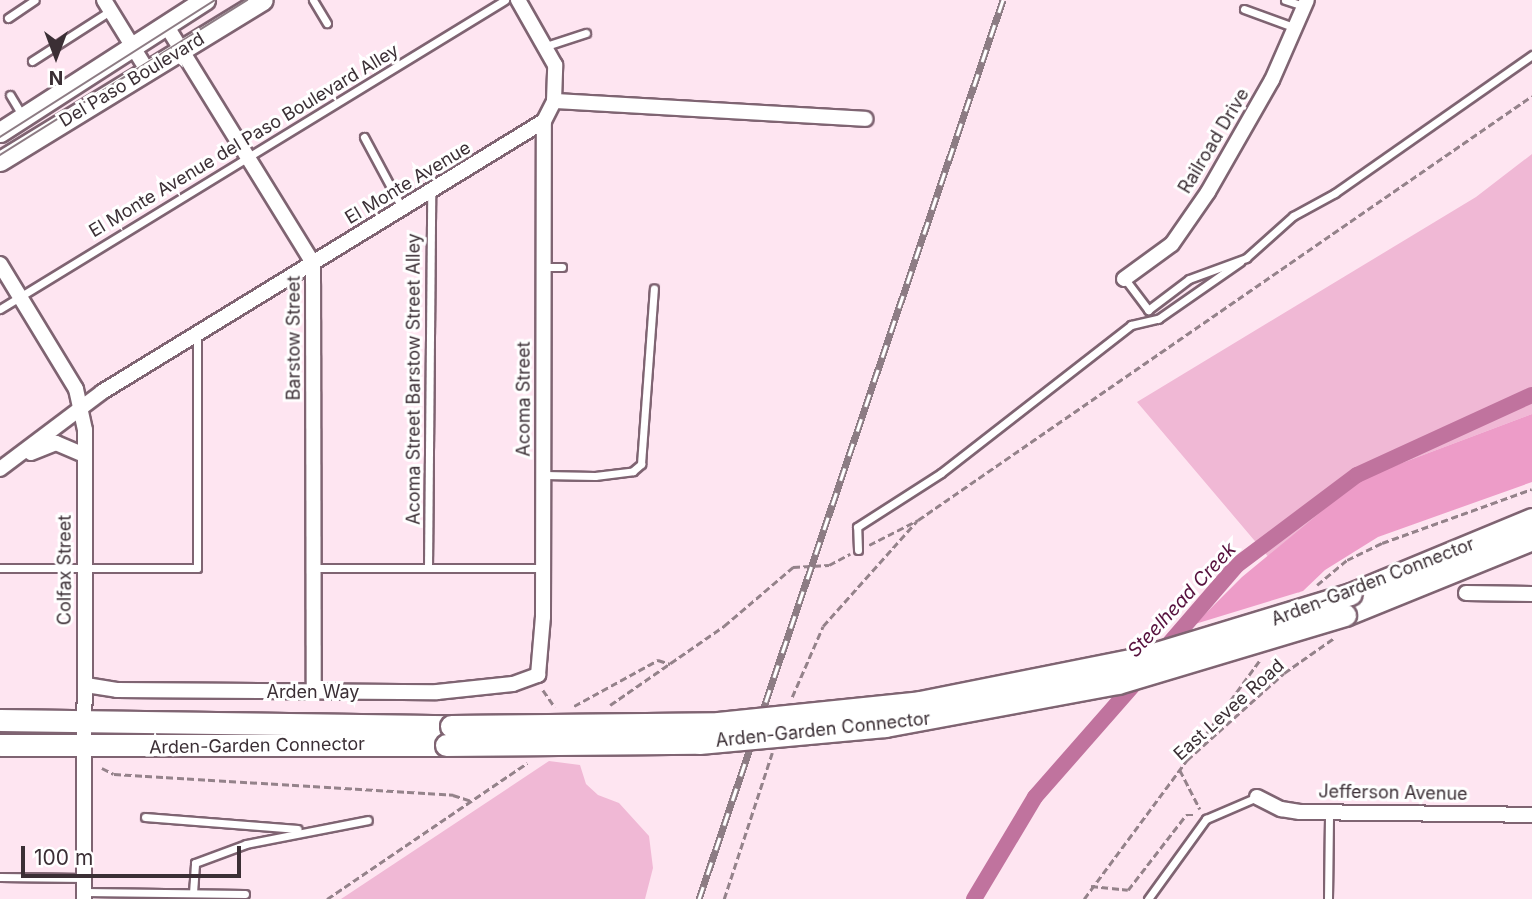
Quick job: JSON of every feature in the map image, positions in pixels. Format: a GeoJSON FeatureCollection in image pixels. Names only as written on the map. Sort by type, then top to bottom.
{"type":"FeatureCollection","features":[{"type":"Feature","properties":{"kind":"main road","name":"Del Paso Boulevard"},"geometry":{"type":"LineString","coordinates":[[0,131],[205,0]]}},
{"type":"Feature","properties":{"kind":"main road","name":"Del Paso Boulevard"},"geometry":{"type":"LineString","coordinates":[[0,161],[263,0]]}},
{"type":"Feature","properties":{"kind":"main road","name":"Arden-Garden Connector"},"geometry":{"type":"LineString","coordinates":[[86,747],[448,736],[718,723],[920,702],[1140,658],[1351,594],[1532,519]]}},
{"type":"Feature","properties":{"kind":"main road","name":"Arden-Garden Connector"},"geometry":{"type":"LineString","coordinates":[[86,722],[699,743],[885,726],[1118,683],[1345,615],[1532,539]]}},
{"type":"Feature","properties":{"kind":"main road"},"geometry":{"type":"LineString","coordinates":[[0,720],[86,722]]}},
{"type":"Feature","properties":{"kind":"main road"},"geometry":{"type":"LineString","coordinates":[[0,746],[86,747]]}},
{"type":"Feature","properties":{"kind":"street"},"geometry":{"type":"LineString","coordinates":[[518,0],[555,65],[554,101],[544,121]]}},
{"type":"Feature","properties":{"kind":"street","name":"Railroad Drive"},"geometry":{"type":"LineString","coordinates":[[1124,279],[1171,244],[1208,192],[1241,139],[1297,28],[1306,3]]}},
{"type":"Feature","properties":{"kind":"street"},"geometry":{"type":"LineString","coordinates":[[107,5],[147,70]]}},
{"type":"Feature","properties":{"kind":"street","name":"Barstow Street"},"geometry":{"type":"LineString","coordinates":[[166,25],[250,157],[313,263],[314,692]]}},
{"type":"Feature","properties":{"kind":"street"},"geometry":{"type":"LineString","coordinates":[[554,101],[864,119]]}},
{"type":"Feature","properties":{"kind":"street","name":"El Monte Avenue"},"geometry":{"type":"LineString","coordinates":[[5,464],[81,407],[197,333],[544,121]]}},
{"type":"Feature","properties":{"kind":"street","name":"Acoma Street"},"geometry":{"type":"LineString","coordinates":[[538,675],[543,568],[544,121]]}},
{"type":"Feature","properties":{"kind":"street","name":"Colfax Street"},"geometry":{"type":"LineString","coordinates":[[0,264],[70,377],[81,407],[84,455],[86,685],[84,890]]}},
{"type":"Feature","properties":{"kind":"street","name":"El Monte Avenue"},"geometry":{"type":"LineString","coordinates":[[5,464],[56,443],[84,455]]}},
{"type":"Feature","properties":{"kind":"street"},"geometry":{"type":"LineString","coordinates":[[1466,593],[1532,594]]}},
{"type":"Feature","properties":{"kind":"street","name":"Arden Way"},"geometry":{"type":"LineString","coordinates":[[86,685],[117,691],[458,691],[513,684],[538,675]]}},
{"type":"Feature","properties":{"kind":"street","name":"Jefferson Avenue"},"geometry":{"type":"LineString","coordinates":[[1257,797],[1290,811],[1532,815]]}},
{"type":"Feature","properties":{"kind":"lane"},"geometry":{"type":"LineString","coordinates":[[8,18],[35,0]]}},
{"type":"Feature","properties":{"kind":"lane"},"geometry":{"type":"LineString","coordinates":[[313,0],[327,23]]}},
{"type":"Feature","properties":{"kind":"lane","name":"El Monte Avenue del Paso Boulevard Alley"},"geometry":{"type":"LineString","coordinates":[[0,309],[505,0]]}},
{"type":"Feature","properties":{"kind":"lane"},"geometry":{"type":"LineString","coordinates":[[1285,0],[1306,3]]}},
{"type":"Feature","properties":{"kind":"lane"},"geometry":{"type":"LineString","coordinates":[[32,61],[107,5]]}},
{"type":"Feature","properties":{"kind":"lane"},"geometry":{"type":"LineString","coordinates":[[1244,9],[1297,28]]}},
{"type":"Feature","properties":{"kind":"lane"},"geometry":{"type":"LineString","coordinates":[[546,46],[586,33]]}},
{"type":"Feature","properties":{"kind":"lane"},"geometry":{"type":"LineString","coordinates":[[858,550],[857,527],[941,473],[1131,325],[1157,319],[1188,301],[1246,258],[1293,216],[1532,55]]}},
{"type":"Feature","properties":{"kind":"lane"},"geometry":{"type":"LineString","coordinates":[[10,95],[23,117]]}},
{"type":"Feature","properties":{"kind":"lane"},"geometry":{"type":"LineString","coordinates":[[364,137],[402,209]]}},
{"type":"Feature","properties":{"kind":"lane","name":"Acoma Street Barstow Street Alley"},"geometry":{"type":"LineString","coordinates":[[428,567],[431,191]]}},
{"type":"Feature","properties":{"kind":"lane"},"geometry":{"type":"LineString","coordinates":[[1124,279],[1148,310],[1189,279],[1246,258]]}},
{"type":"Feature","properties":{"kind":"lane"},"geometry":{"type":"LineString","coordinates":[[543,267],[562,267]]}},
{"type":"Feature","properties":{"kind":"lane"},"geometry":{"type":"LineString","coordinates":[[543,475],[595,476],[633,471],[641,464],[653,288]]}},
{"type":"Feature","properties":{"kind":"lane"},"geometry":{"type":"LineString","coordinates":[[0,568],[197,568],[197,333]]}},
{"type":"Feature","properties":{"kind":"lane"},"geometry":{"type":"LineString","coordinates":[[313,568],[543,568]]}},
{"type":"Feature","properties":{"kind":"lane"},"geometry":{"type":"LineString","coordinates":[[1148,899],[1206,819],[1257,797]]}},
{"type":"Feature","properties":{"kind":"lane"},"geometry":{"type":"LineString","coordinates":[[1328,899],[1329,811]]}},
{"type":"Feature","properties":{"kind":"lane"},"geometry":{"type":"LineString","coordinates":[[145,817],[305,830]]}},
{"type":"Feature","properties":{"kind":"lane"},"geometry":{"type":"LineString","coordinates":[[193,893],[195,863],[246,844],[305,830],[368,820]]}},
{"type":"Feature","properties":{"kind":"lane"},"geometry":{"type":"LineString","coordinates":[[0,877],[84,890],[245,894]]}},
{"type":"Feature","properties":{"kind":"path"},"geometry":{"type":"LineString","coordinates":[[918,520],[1532,96]]}},
{"type":"Feature","properties":{"kind":"path","name":"East Levee Road"},"geometry":{"type":"LineString","coordinates":[[1084,899],[1091,886],[1180,770],[1284,673],[1344,629],[1345,615]]}},
{"type":"Feature","properties":{"kind":"path"},"geometry":{"type":"LineString","coordinates":[[538,675],[548,701],[564,709],[658,660],[670,664]]}},
{"type":"Feature","properties":{"kind":"path"},"geometry":{"type":"LineString","coordinates":[[102,768],[114,774],[453,795],[472,801]]}},
{"type":"Feature","properties":{"kind":"path"},"geometry":{"type":"LineString","coordinates":[[1180,770],[1206,819]]}},
{"type":"Feature","properties":{"kind":"path"},"geometry":{"type":"LineString","coordinates":[[1091,886],[1128,890],[1186,814],[1206,819]]}},
{"type":"Feature","properties":{"kind":"shaded area"},"geometry":{"type":"Polygon","coordinates":[[[1532,154],[1532,414],[1362,478],[1299,593],[1137,402],[1476,197],[1532,154]]]}},
{"type":"Feature","properties":{"kind":"shaded area"},"geometry":{"type":"Polygon","coordinates":[[[1532,414],[1532,482],[1378,537],[1325,570],[1303,591],[1195,624],[1242,577],[1362,478],[1532,414]]]}},
{"type":"Feature","properties":{"kind":"shaded area"},"geometry":{"type":"Polygon","coordinates":[[[549,761],[580,765],[586,784],[598,795],[619,803],[649,836],[653,868],[645,899],[341,899],[549,761]]]}},
{"type":"Feature","properties":{"kind":"waterway","name":"Steelhead Creek"},"geometry":{"type":"LineString","coordinates":[[1161,653],[1237,565],[1357,475],[1532,395]]}},
{"type":"Feature","properties":{"kind":"waterway","name":"Steelhead Creek"},"geometry":{"type":"LineString","coordinates":[[974,899],[1035,797],[1142,675]]}},
{"type":"Feature","properties":{"kind":"tram line"},"geometry":{"type":"LineString","coordinates":[[0,137],[215,0]]}},
{"type":"Feature","properties":{"kind":"tram line"},"geometry":{"type":"LineString","coordinates":[[0,155],[247,0]]}},
{"type":"Feature","properties":{"kind":"railway"},"geometry":{"type":"LineString","coordinates":[[699,899],[1003,0]]}}]}
